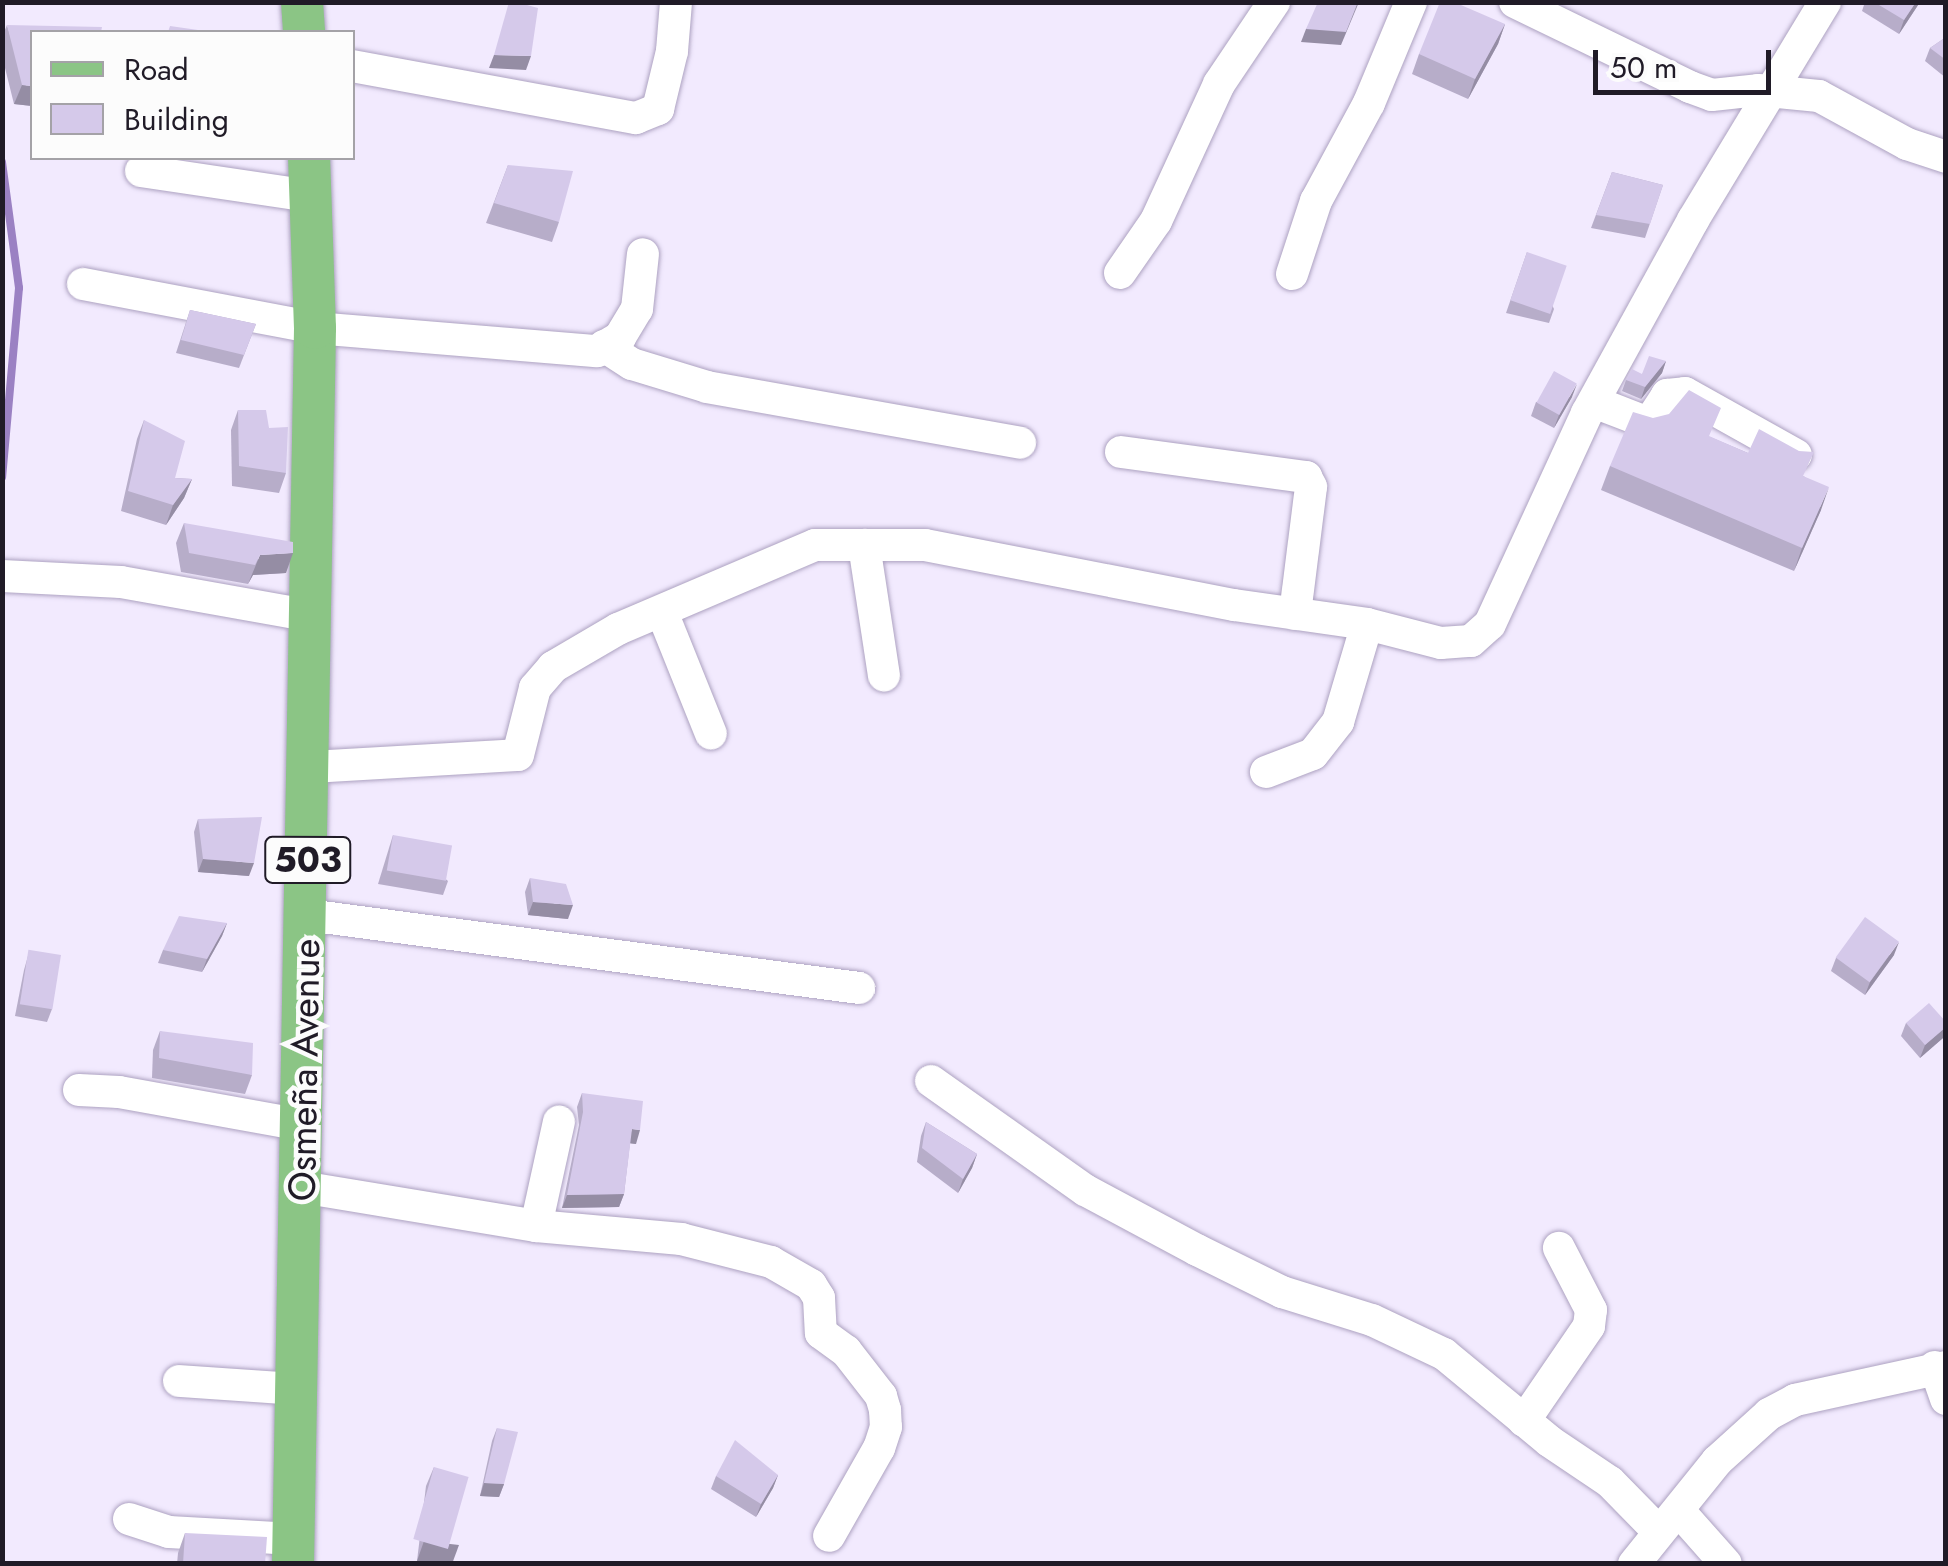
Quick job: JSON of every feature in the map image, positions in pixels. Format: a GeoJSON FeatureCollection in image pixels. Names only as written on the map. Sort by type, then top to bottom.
{"type":"FeatureCollection","features":[{"type":"Feature","properties":{"kind":"main road"},"geometry":{"type":"LineString","coordinates":[[302,2],[304,30]]}},
{"type":"Feature","properties":{"kind":"main road","name":"Osmeña Avenue"},"geometry":{"type":"LineString","coordinates":[[294,1551],[316,328],[309,177]]}},
{"type":"Feature","properties":{"kind":"street"},"geometry":{"type":"LineString","coordinates":[[355,67],[636,118],[658,109],[672,51],[676,2]]}},
{"type":"Feature","properties":{"kind":"street"},"geometry":{"type":"LineString","coordinates":[[1120,273],[1156,221],[1218,84],[1274,2]]}},
{"type":"Feature","properties":{"kind":"street"},"geometry":{"type":"LineString","coordinates":[[1292,274],[1316,201],[1369,103],[1410,2]]}},
{"type":"Feature","properties":{"kind":"street"},"geometry":{"type":"LineString","coordinates":[[1515,2],[1712,95],[1772,91],[1818,96],[1907,144],[1946,157]]}},
{"type":"Feature","properties":{"kind":"street"},"geometry":{"type":"LineString","coordinates":[[310,767],[518,755],[542,676],[618,629],[798,549],[925,545],[1367,624],[1441,643],[1472,641],[1490,624],[1594,402],[1692,220],[1825,2]]}},
{"type":"Feature","properties":{"kind":"street"},"geometry":{"type":"LineString","coordinates":[[141,171],[309,177]]}},
{"type":"Feature","properties":{"kind":"street"},"geometry":{"type":"LineString","coordinates":[[83,284],[316,328],[597,350],[620,337],[637,309],[643,254]]}},
{"type":"Feature","properties":{"kind":"street"},"geometry":{"type":"LineString","coordinates":[[604,346],[632,364],[707,386],[1020,443]]}},
{"type":"Feature","properties":{"kind":"street"},"geometry":{"type":"LineString","coordinates":[[1594,402],[1643,421],[1651,420],[1667,395],[1685,393],[1800,457]]}},
{"type":"Feature","properties":{"kind":"street"},"geometry":{"type":"LineString","coordinates":[[1121,452],[1306,477],[1311,486],[1295,614]]}},
{"type":"Feature","properties":{"kind":"street"},"geometry":{"type":"LineString","coordinates":[[864,545],[884,675]]}},
{"type":"Feature","properties":{"kind":"street"},"geometry":{"type":"LineString","coordinates":[[2,576],[122,582],[312,616]]}},
{"type":"Feature","properties":{"kind":"street"},"geometry":{"type":"LineString","coordinates":[[662,612],[711,734]]}},
{"type":"Feature","properties":{"kind":"street"},"geometry":{"type":"LineString","coordinates":[[1266,772],[1313,754],[1338,722],[1367,624]]}},
{"type":"Feature","properties":{"kind":"street"},"geometry":{"type":"LineString","coordinates":[[307,915],[859,988]]}},
{"type":"Feature","properties":{"kind":"street"},"geometry":{"type":"LineString","coordinates":[[931,1081],[1084,1190],[1282,1292],[1372,1320],[1444,1354],[1524,1421],[1726,1564]]}},
{"type":"Feature","properties":{"kind":"street"},"geometry":{"type":"LineString","coordinates":[[79,1090],[120,1092],[302,1125]]}},
{"type":"Feature","properties":{"kind":"street"},"geometry":{"type":"LineString","coordinates":[[536,1226],[559,1120]]}},
{"type":"Feature","properties":{"kind":"street"},"geometry":{"type":"LineString","coordinates":[[301,1187],[536,1226],[680,1239],[771,1262],[811,1285],[819,1298],[821,1333],[846,1351],[881,1396],[885,1410],[886,1427],[879,1448],[829,1536]]}},
{"type":"Feature","properties":{"kind":"street"},"geometry":{"type":"LineString","coordinates":[[1524,1421],[1589,1326],[1591,1310],[1559,1248]]}},
{"type":"Feature","properties":{"kind":"street"},"geometry":{"type":"LineString","coordinates":[[1634,1564],[1717,1461],[1769,1414],[1795,1400],[1940,1367],[1946,1399]]}},
{"type":"Feature","properties":{"kind":"street"},"geometry":{"type":"LineString","coordinates":[[179,1381],[297,1388]]}},
{"type":"Feature","properties":{"kind":"street"},"geometry":{"type":"LineString","coordinates":[[129,1519],[169,1532],[294,1551]]}},
{"type":"Feature","properties":{"kind":"building"},"geometry":{"type":"Polygon","coordinates":[[[509,2],[538,8],[531,56],[494,55],[509,2]]]}},
{"type":"Feature","properties":{"kind":"building"},"geometry":{"type":"Polygon","coordinates":[[[1318,2],[1358,2],[1346,32],[1306,29],[1318,2]]]}},
{"type":"Feature","properties":{"kind":"building"},"geometry":{"type":"Polygon","coordinates":[[[1440,2],[1454,2],[1505,24],[1475,79],[1419,54],[1440,2]]]}},
{"type":"Feature","properties":{"kind":"building"},"geometry":{"type":"Polygon","coordinates":[[[1874,2],[1916,2],[1904,20],[1874,2]]]}},
{"type":"Feature","properties":{"kind":"building"},"geometry":{"type":"Polygon","coordinates":[[[7,25],[102,27],[30,30],[30,86],[22,85],[7,25]]]}},
{"type":"Feature","properties":{"kind":"building"},"geometry":{"type":"Polygon","coordinates":[[[1946,37],[1946,60],[1930,48],[1946,37]]]}},
{"type":"Feature","properties":{"kind":"building"},"geometry":{"type":"Polygon","coordinates":[[[508,165],[573,171],[559,222],[494,203],[508,165]]]}},
{"type":"Feature","properties":{"kind":"building"},"geometry":{"type":"Polygon","coordinates":[[[1612,172],[1663,185],[1650,224],[1596,215],[1612,172]]]}},
{"type":"Feature","properties":{"kind":"building"},"geometry":{"type":"Polygon","coordinates":[[[1527,252],[1567,266],[1550,314],[1510,300],[1527,252]]]}},
{"type":"Feature","properties":{"kind":"building"},"geometry":{"type":"Polygon","coordinates":[[[190,310],[256,324],[244,355],[181,340],[190,310]]]}},
{"type":"Feature","properties":{"kind":"building"},"geometry":{"type":"Polygon","coordinates":[[[1649,356],[1666,361],[1645,387],[1626,380],[1632,369],[1642,374],[1649,356]]]}},
{"type":"Feature","properties":{"kind":"building"},"geometry":{"type":"Polygon","coordinates":[[[1554,371],[1577,384],[1559,415],[1537,402],[1554,371]]]}},
{"type":"Feature","properties":{"kind":"building"},"geometry":{"type":"Polygon","coordinates":[[[1689,390],[1721,408],[1709,436],[1748,453],[1759,429],[1799,451],[1814,452],[1803,476],[1829,487],[1802,548],[1610,466],[1633,412],[1653,418],[1669,414],[1689,390]]]}},
{"type":"Feature","properties":{"kind":"building"},"geometry":{"type":"Polygon","coordinates":[[[238,410],[266,410],[269,428],[288,427],[286,473],[239,466],[238,410]]]}},
{"type":"Feature","properties":{"kind":"building"},"geometry":{"type":"Polygon","coordinates":[[[144,420],[185,441],[175,478],[192,479],[173,505],[128,491],[144,420]]]}},
{"type":"Feature","properties":{"kind":"building"},"geometry":{"type":"Polygon","coordinates":[[[184,523],[293,542],[293,553],[260,555],[255,565],[189,553],[184,523]]]}},
{"type":"Feature","properties":{"kind":"building"},"geometry":{"type":"Polygon","coordinates":[[[262,817],[254,863],[203,859],[198,819],[262,817]]]}},
{"type":"Feature","properties":{"kind":"building"},"geometry":{"type":"Polygon","coordinates":[[[393,835],[452,845],[446,881],[387,870],[393,835]]]}},
{"type":"Feature","properties":{"kind":"building"},"geometry":{"type":"Polygon","coordinates":[[[530,878],[566,884],[573,905],[533,902],[530,878]]]}},
{"type":"Feature","properties":{"kind":"building"},"geometry":{"type":"Polygon","coordinates":[[[179,916],[227,923],[207,959],[163,950],[179,916]]]}},
{"type":"Feature","properties":{"kind":"building"},"geometry":{"type":"Polygon","coordinates":[[[1865,917],[1899,942],[1870,982],[1836,957],[1865,917]]]}},
{"type":"Feature","properties":{"kind":"building"},"geometry":{"type":"Polygon","coordinates":[[[28,950],[61,955],[52,1009],[20,1004],[28,950]]]}},
{"type":"Feature","properties":{"kind":"building"},"geometry":{"type":"Polygon","coordinates":[[[1929,1003],[1946,1027],[1925,1045],[1906,1023],[1929,1003]]]}},
{"type":"Feature","properties":{"kind":"building"},"geometry":{"type":"Polygon","coordinates":[[[160,1031],[253,1043],[252,1075],[159,1058],[160,1031]]]}},
{"type":"Feature","properties":{"kind":"building"},"geometry":{"type":"Polygon","coordinates":[[[582,1093],[643,1101],[640,1130],[632,1129],[624,1194],[567,1195],[583,1112],[582,1093]]]}},
{"type":"Feature","properties":{"kind":"building"},"geometry":{"type":"Polygon","coordinates":[[[926,1122],[977,1154],[963,1179],[922,1148],[926,1122]]]}},
{"type":"Feature","properties":{"kind":"building"},"geometry":{"type":"Polygon","coordinates":[[[497,1428],[518,1432],[504,1484],[484,1483],[497,1428]]]}},
{"type":"Feature","properties":{"kind":"building"},"geometry":{"type":"Polygon","coordinates":[[[735,1440],[778,1475],[761,1504],[716,1476],[735,1440]]]}},
{"type":"Feature","properties":{"kind":"building"},"geometry":{"type":"Polygon","coordinates":[[[434,1467],[469,1477],[448,1549],[413,1539],[434,1467]]]}},
{"type":"Feature","properties":{"kind":"building"},"geometry":{"type":"Polygon","coordinates":[[[185,1533],[267,1537],[265,1564],[183,1564],[185,1533]]]}},
{"type":"Feature","properties":{"kind":"waterway"},"geometry":{"type":"LineString","coordinates":[[2,162],[19,288],[2,477]]}}]}
